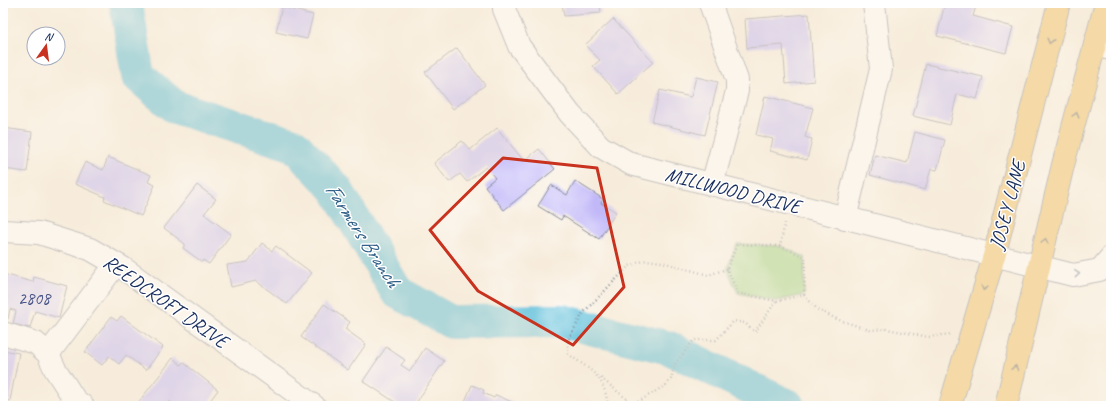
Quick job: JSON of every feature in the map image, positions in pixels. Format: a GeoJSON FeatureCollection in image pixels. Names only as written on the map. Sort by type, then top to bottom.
{"type":"FeatureCollection","features":[{"type":"Feature","properties":{"kind":"main road","name":"JOSEY LANE"},"geometry":{"type":"LineString","coordinates":[[950,404],[994,256],[1059,3]]}},
{"type":"Feature","properties":{"kind":"main road"},"geometry":{"type":"LineString","coordinates":[[1006,406],[1039,267],[1103,47],[1106,3]]}},
{"type":"Feature","properties":{"kind":"street","name":"MILLWOOD DRIVE"},"geometry":{"type":"LineString","coordinates":[[505,3],[504,9],[519,46],[570,114],[601,147],[631,164],[1073,276],[1100,270],[1111,258]]}},
{"type":"Feature","properties":{"kind":"street"},"geometry":{"type":"LineString","coordinates":[[710,3],[737,80],[737,91],[712,185]]}},
{"type":"Feature","properties":{"kind":"street"},"geometry":{"type":"LineString","coordinates":[[845,219],[881,69],[874,3]]}},
{"type":"Feature","properties":{"kind":"street","name":"REEDCROFT DRIVE"},"geometry":{"type":"LineString","coordinates":[[3,230],[39,233],[90,249],[116,264],[314,406]]}},
{"type":"Feature","properties":{"kind":"street"},"geometry":{"type":"LineString","coordinates":[[48,354],[116,264]]}},
{"type":"Feature","properties":{"kind":"street"},"geometry":{"type":"LineString","coordinates":[[3,333],[36,343],[48,354],[55,369],[75,400],[83,406]]}},
{"type":"Feature","properties":{"kind":"path"},"geometry":{"type":"LineString","coordinates":[[780,246],[790,205]]}},
{"type":"Feature","properties":{"kind":"path"},"geometry":{"type":"LineString","coordinates":[[804,295],[776,301],[738,293],[727,269],[737,244],[780,246],[805,257],[804,295],[818,310],[839,320],[870,330],[887,329],[928,337],[952,334],[971,334]]}},
{"type":"Feature","properties":{"kind":"path"},"geometry":{"type":"LineString","coordinates":[[727,269],[708,275],[662,262],[646,260],[629,266],[583,313],[568,340],[568,354],[599,377],[632,405],[660,390],[671,379],[675,364],[694,340],[716,340],[734,321],[745,323],[755,332],[776,301]]}},
{"type":"Feature","properties":{"kind":"path"},"geometry":{"type":"LineString","coordinates":[[599,377],[606,392],[608,406]]}},
{"type":"Feature","properties":{"kind":"highlighted area"},"geometry":{"type":"Polygon","coordinates":[[[503,158],[597,168],[624,287],[573,345],[478,291],[430,230],[503,158]]]}},
{"type":"Feature","properties":{"kind":"green space"},"geometry":{"type":"Polygon","coordinates":[[[737,244],[780,246],[805,257],[804,295],[776,301],[738,293],[727,269],[737,244]]]}},
{"type":"Feature","properties":{"kind":"building"},"geometry":{"type":"Polygon","coordinates":[[[562,3],[600,3],[601,13],[564,16],[562,3]]]}},
{"type":"Feature","properties":{"kind":"building"},"geometry":{"type":"Polygon","coordinates":[[[945,3],[977,3],[973,16],[1013,27],[1006,53],[937,36],[945,3]]]}},
{"type":"Feature","properties":{"kind":"building"},"geometry":{"type":"Polygon","coordinates":[[[282,7],[313,15],[307,39],[276,32],[282,7]]]}},
{"type":"Feature","properties":{"kind":"building"},"geometry":{"type":"Polygon","coordinates":[[[809,14],[814,81],[786,84],[783,45],[747,48],[745,19],[809,14]]]}},
{"type":"Feature","properties":{"kind":"building"},"geometry":{"type":"Polygon","coordinates":[[[613,19],[653,62],[618,94],[593,66],[600,60],[585,45],[613,19]]]}},
{"type":"Feature","properties":{"kind":"building"},"geometry":{"type":"Polygon","coordinates":[[[457,48],[485,85],[453,109],[425,72],[457,48]]]}},
{"type":"Feature","properties":{"kind":"building"},"geometry":{"type":"Polygon","coordinates":[[[926,64],[983,77],[977,99],[957,94],[950,125],[913,116],[926,64]]]}},
{"type":"Feature","properties":{"kind":"building"},"geometry":{"type":"Polygon","coordinates":[[[696,77],[718,82],[705,135],[652,122],[660,90],[691,97],[696,77]]]}},
{"type":"Feature","properties":{"kind":"building"},"geometry":{"type":"Polygon","coordinates":[[[765,96],[813,108],[805,137],[812,139],[807,160],[770,151],[773,139],[756,135],[765,96]]]}},
{"type":"Feature","properties":{"kind":"building"},"geometry":{"type":"Polygon","coordinates":[[[3,128],[32,132],[27,172],[3,169],[3,128]]]}},
{"type":"Feature","properties":{"kind":"building"},"geometry":{"type":"Polygon","coordinates":[[[497,128],[524,161],[539,149],[555,169],[504,210],[485,186],[495,178],[486,167],[467,182],[460,174],[449,182],[434,163],[462,141],[470,150],[497,128]]]}},
{"type":"Feature","properties":{"kind":"building"},"geometry":{"type":"Polygon","coordinates":[[[915,132],[945,140],[937,170],[931,169],[925,190],[870,175],[875,155],[907,163],[915,132]]]}},
{"type":"Feature","properties":{"kind":"building"},"geometry":{"type":"Polygon","coordinates":[[[108,157],[151,175],[148,182],[155,185],[141,216],[104,200],[105,197],[75,184],[85,162],[103,170],[108,157]]]}},
{"type":"Feature","properties":{"kind":"building"},"geometry":{"type":"Polygon","coordinates":[[[575,181],[603,199],[601,203],[616,212],[599,239],[563,216],[561,220],[538,206],[551,185],[567,195],[575,181]]]}},
{"type":"Feature","properties":{"kind":"building"},"geometry":{"type":"Polygon","coordinates":[[[197,185],[216,199],[204,214],[231,234],[209,264],[203,260],[202,262],[183,248],[185,244],[164,228],[197,185]]]}},
{"type":"Feature","properties":{"kind":"building"},"geometry":{"type":"Polygon","coordinates":[[[262,243],[272,251],[276,246],[312,273],[287,304],[256,281],[231,287],[227,265],[248,262],[262,243]]]}},
{"type":"Feature","properties":{"kind":"building"},"geometry":{"type":"Polygon","coordinates":[[[3,274],[33,282],[34,277],[67,286],[59,318],[35,311],[30,328],[13,324],[16,311],[10,309],[8,319],[3,317],[3,274]]]}},
{"type":"Feature","properties":{"kind":"building"},"geometry":{"type":"Polygon","coordinates":[[[324,304],[350,322],[345,329],[366,344],[348,370],[301,337],[324,304]]]}},
{"type":"Feature","properties":{"kind":"building"},"geometry":{"type":"Polygon","coordinates":[[[121,316],[163,347],[146,370],[126,355],[119,364],[109,356],[102,365],[85,352],[111,317],[117,321],[121,316]]]}},
{"type":"Feature","properties":{"kind":"building"},"geometry":{"type":"Polygon","coordinates":[[[386,347],[405,360],[401,365],[410,371],[425,348],[444,361],[414,406],[401,406],[363,381],[386,347]]]}},
{"type":"Feature","properties":{"kind":"building"},"geometry":{"type":"Polygon","coordinates":[[[3,350],[19,353],[10,401],[3,399],[3,350]]]}},
{"type":"Feature","properties":{"kind":"building"},"geometry":{"type":"Polygon","coordinates":[[[173,358],[181,365],[183,362],[218,390],[206,406],[176,406],[169,401],[164,406],[140,406],[137,404],[173,358]]]}},
{"type":"Feature","properties":{"kind":"building"},"geometry":{"type":"Polygon","coordinates":[[[472,385],[484,390],[483,393],[494,398],[496,395],[521,406],[463,406],[472,385]]]}},
{"type":"Feature","properties":{"kind":"waterway","name":"Farmers Branch"},"geometry":{"type":"LineString","coordinates":[[126,3],[138,76],[175,107],[294,145],[336,189],[397,292],[451,322],[562,321],[669,348],[788,406]]}}]}
